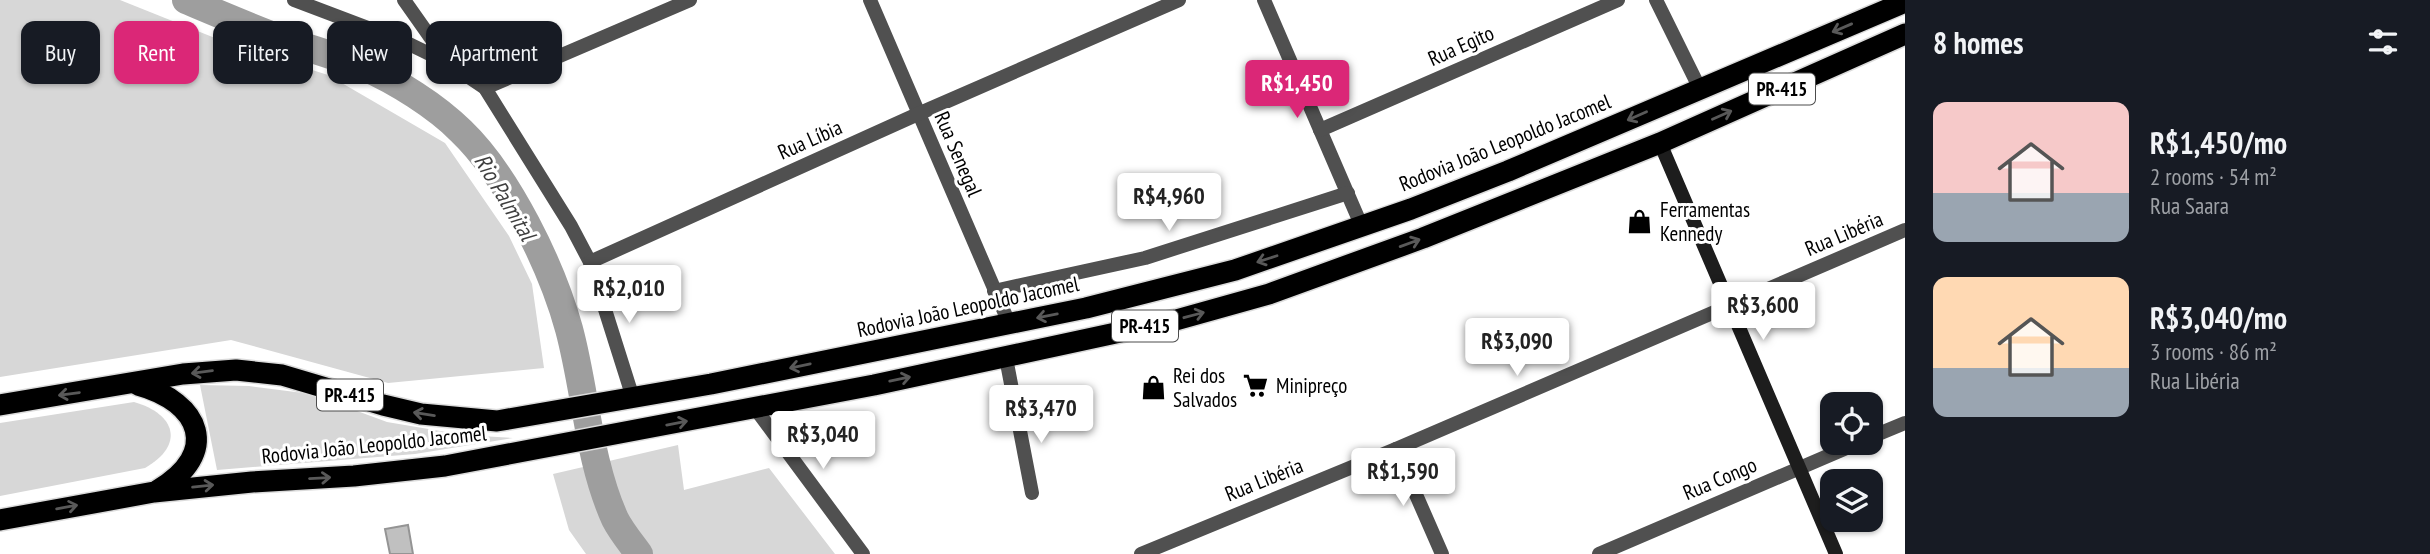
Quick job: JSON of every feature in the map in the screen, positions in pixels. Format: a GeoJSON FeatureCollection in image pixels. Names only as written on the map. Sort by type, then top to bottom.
{"type":"FeatureCollection","features":[{"type":"Feature","properties":{"kind":"highway","name":"Rodovia João Leopoldo Jacomel"},"geometry":{"type":"LineString","coordinates":[[0,405],[211,370],[247,370],[282,375],[383,405],[444,417],[497,421],[633,398],[1009,323],[1174,287],[1235,270],[1362,226],[1508,171],[1905,2]]}},
{"type":"Feature","properties":{"kind":"highway","name":"Rodovia João Leopoldo Jacomel"},"geometry":{"type":"LineString","coordinates":[[0,520],[154,492],[445,466],[1006,358],[1176,320],[1269,294],[1423,238],[1660,143],[1905,34]]}},
{"type":"Feature","properties":{"kind":"highway"},"geometry":{"type":"LineString","coordinates":[[1660,143],[1665,123],[1675,108],[1700,89]]}},
{"type":"Feature","properties":{"kind":"highway"},"geometry":{"type":"LineString","coordinates":[[136,384],[154,389],[177,401],[193,423],[197,435],[194,457],[188,465],[169,483],[154,492]]}},
{"type":"Feature","properties":{"kind":"street"},"geometry":{"type":"LineString","coordinates":[[404,0],[426,31]]}},
{"type":"Feature","properties":{"kind":"street"},"geometry":{"type":"LineString","coordinates":[[485,88],[690,0]]}},
{"type":"Feature","properties":{"kind":"street","name":"Rua Senegal"},"geometry":{"type":"LineString","coordinates":[[870,0],[1009,323]]}},
{"type":"Feature","properties":{"kind":"street","name":"Rua Líbia"},"geometry":{"type":"LineString","coordinates":[[590,262],[918,114],[1180,0]]}},
{"type":"Feature","properties":{"kind":"street"},"geometry":{"type":"LineString","coordinates":[[1265,0],[1362,226]]}},
{"type":"Feature","properties":{"kind":"street","name":"Rua Egito"},"geometry":{"type":"LineString","coordinates":[[1320,130],[1618,0]]}},
{"type":"Feature","properties":{"kind":"street"},"geometry":{"type":"LineString","coordinates":[[1656,0],[1700,89]]}},
{"type":"Feature","properties":{"kind":"street"},"geometry":{"type":"LineString","coordinates":[[305,2],[426,52]]}},
{"type":"Feature","properties":{"kind":"street"},"geometry":{"type":"LineString","coordinates":[[479,84],[485,88],[571,226],[590,262],[633,398]]}},
{"type":"Feature","properties":{"kind":"street"},"geometry":{"type":"LineString","coordinates":[[1660,143],[1836,554]]}},
{"type":"Feature","properties":{"kind":"street"},"geometry":{"type":"LineString","coordinates":[[994,291],[1145,258],[1348,193]]}},
{"type":"Feature","properties":{"kind":"street","name":"Rua Libéria"},"geometry":{"type":"LineString","coordinates":[[1141,554],[1396,449],[1905,230]]}},
{"type":"Feature","properties":{"kind":"street"},"geometry":{"type":"LineString","coordinates":[[1006,358],[1032,493]]}},
{"type":"Feature","properties":{"kind":"street"},"geometry":{"type":"LineString","coordinates":[[755,408],[863,554]]}},
{"type":"Feature","properties":{"kind":"street"},"geometry":{"type":"LineString","coordinates":[[1883,433],[1905,423]]}},
{"type":"Feature","properties":{"kind":"street"},"geometry":{"type":"LineString","coordinates":[[1396,449],[1442,554]]}},
{"type":"Feature","properties":{"kind":"street","name":"Rua Congo"},"geometry":{"type":"LineString","coordinates":[[1599,554],[1830,455]]}},
{"type":"Feature","properties":{"kind":"shaded area"},"geometry":{"type":"Polygon","coordinates":[[[0,0],[120,0],[172,21],[114,21],[114,84],[199,84],[199,32],[213,37],[213,84],[313,84],[313,70],[327,75],[327,84],[343,84],[445,143],[509,236],[532,284],[544,368],[388,383],[231,340],[0,377],[0,0]]]}},
{"type":"Feature","properties":{"kind":"shaded area"},"geometry":{"type":"Polygon","coordinates":[[[200,385],[249,386],[311,394],[387,422],[464,435],[513,438],[415,454],[217,470],[200,385]]]}},
{"type":"Feature","properties":{"kind":"shaded area"},"geometry":{"type":"Polygon","coordinates":[[[134,402],[159,414],[170,431],[166,450],[158,459],[145,468],[0,496],[0,423],[134,402]]]}},
{"type":"Feature","properties":{"kind":"shaded area"},"geometry":{"type":"Polygon","coordinates":[[[678,445],[684,490],[769,468],[835,554],[586,554],[569,530],[553,474],[678,445]]]}},
{"type":"Feature","properties":{"kind":"building"},"geometry":{"type":"Polygon","coordinates":[[[408,525],[413,554],[390,554],[385,529],[408,525]]]}},
{"type":"Feature","properties":{"kind":"waterway","name":"Rio Palmital"},"geometry":{"type":"LineString","coordinates":[[186,0],[376,73],[440,112],[478,150],[511,197],[552,278],[575,353],[593,449],[606,496],[617,523],[639,554]]}},
{"type":"Feature","properties":{"kind":"place","name":"Ferramentas Kennedy"},"geometry":{"type":"Point","coordinates":[1640,222]}},
{"type":"Feature","properties":{"kind":"place","name":"Minipreço"},"geometry":{"type":"Point","coordinates":[1256,386]}},
{"type":"Feature","properties":{"kind":"place","name":"Rei dos Salvados"},"geometry":{"type":"Point","coordinates":[1153,388]}}]}
